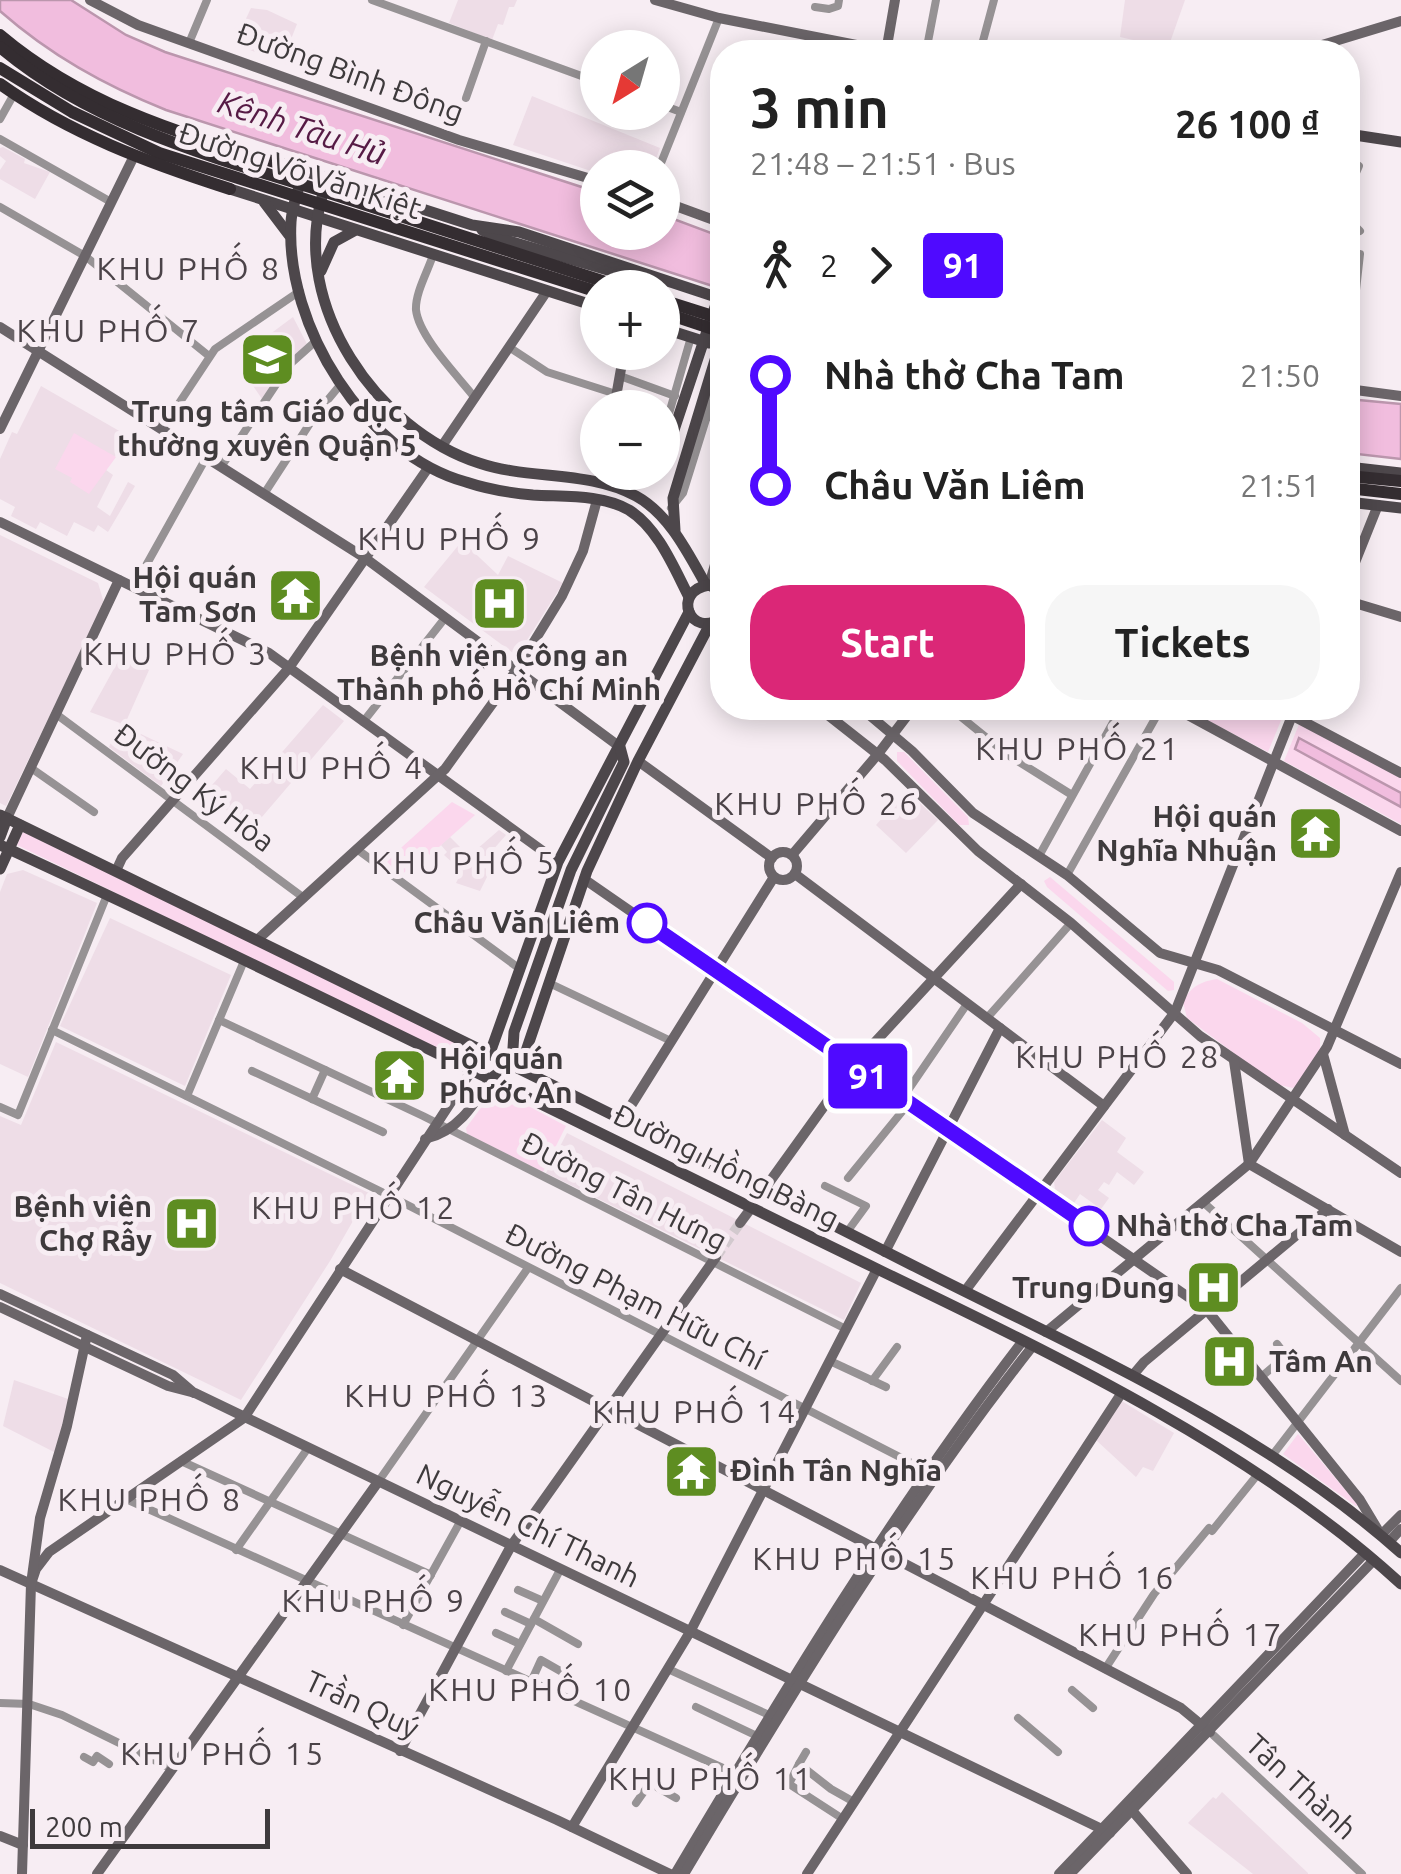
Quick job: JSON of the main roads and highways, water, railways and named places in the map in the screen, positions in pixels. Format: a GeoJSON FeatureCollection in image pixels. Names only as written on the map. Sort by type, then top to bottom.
{"type":"FeatureCollection","features":[{"type":"Feature","properties":{"kind":"highway","name":"Đường Võ Văn Kiệt"},"geometry":{"type":"LineString","coordinates":[[0,35],[28,59],[108,106],[298,191]]}},
{"type":"Feature","properties":{"kind":"highway","name":"Đường Võ Văn Kiệt"},"geometry":{"type":"LineString","coordinates":[[0,47],[43,81],[114,119],[298,191]]}},
{"type":"Feature","properties":{"kind":"highway","name":"Đường Võ Văn Kiệt"},"geometry":{"type":"LineString","coordinates":[[0,68],[48,99],[130,141],[580,275]]}},
{"type":"Feature","properties":{"kind":"highway","name":"Đường Võ Văn Kiệt"},"geometry":{"type":"LineString","coordinates":[[0,84],[72,128],[134,156],[230,190]]}},
{"type":"Feature","properties":{"kind":"highway","name":"Đường Võ Văn Kiệt"},"geometry":{"type":"LineString","coordinates":[[322,198],[346,213],[580,286]]}},
{"type":"Feature","properties":{"kind":"highway"},"geometry":{"type":"LineString","coordinates":[[680,306],[710,315]]}},
{"type":"Feature","properties":{"kind":"highway"},"geometry":{"type":"LineString","coordinates":[[680,319],[710,330]]}},
{"type":"Feature","properties":{"kind":"highway"},"geometry":{"type":"LineString","coordinates":[[1360,477],[1401,481]]}},
{"type":"Feature","properties":{"kind":"highway"},"geometry":{"type":"LineString","coordinates":[[1360,489],[1401,494]]}},
{"type":"Feature","properties":{"kind":"main road"},"geometry":{"type":"LineString","coordinates":[[1360,135],[1401,138]]}},
{"type":"Feature","properties":{"kind":"main road","name":"Đường Võ Văn Kiệt"},"geometry":{"type":"LineString","coordinates":[[230,190],[260,199],[298,191],[518,232],[710,288]]}},
{"type":"Feature","properties":{"kind":"main road"},"geometry":{"type":"LineString","coordinates":[[298,191],[292,240],[300,291],[317,340],[341,384],[383,436],[428,468],[493,490],[597,500],[625,508],[642,521],[689,597],[689,612],[558,862],[490,1053]]}},
{"type":"Feature","properties":{"kind":"main road","name":"Đường Võ Văn Kiệt"},"geometry":{"type":"LineString","coordinates":[[322,198],[330,223],[580,301]]}},
{"type":"Feature","properties":{"kind":"main road"},"geometry":{"type":"LineString","coordinates":[[322,198],[315,247],[329,315],[361,371],[394,412],[442,446],[492,467],[609,485],[636,496],[676,534],[692,562],[710,581]]}},
{"type":"Feature","properties":{"kind":"main road"},"geometry":{"type":"LineString","coordinates":[[260,199],[292,240]]}},
{"type":"Feature","properties":{"kind":"main road"},"geometry":{"type":"LineString","coordinates":[[315,247],[330,223],[346,213]]}},
{"type":"Feature","properties":{"kind":"main road"},"geometry":{"type":"LineString","coordinates":[[472,224],[500,238],[702,298],[710,296]]}},
{"type":"Feature","properties":{"kind":"main road"},"geometry":{"type":"LineString","coordinates":[[319,275],[334,242],[354,230]]}},
{"type":"Feature","properties":{"kind":"main road"},"geometry":{"type":"LineString","coordinates":[[680,416],[710,327]]}},
{"type":"Feature","properties":{"kind":"main road"},"geometry":{"type":"LineString","coordinates":[[680,333],[710,343]]}},
{"type":"Feature","properties":{"kind":"main road"},"geometry":{"type":"LineString","coordinates":[[341,384],[361,371]]}},
{"type":"Feature","properties":{"kind":"main road"},"geometry":{"type":"LineString","coordinates":[[676,534],[672,508],[680,467],[710,372]]}},
{"type":"Feature","properties":{"kind":"main road"},"geometry":{"type":"LineString","coordinates":[[428,468],[442,446]]}},
{"type":"Feature","properties":{"kind":"main road"},"geometry":{"type":"LineString","coordinates":[[1360,468],[1401,473]]}},
{"type":"Feature","properties":{"kind":"main road"},"geometry":{"type":"LineString","coordinates":[[575,480],[580,478]]}},
{"type":"Feature","properties":{"kind":"main road"},"geometry":{"type":"LineString","coordinates":[[1360,503],[1401,508]]}},
{"type":"Feature","properties":{"kind":"main road"},"geometry":{"type":"LineString","coordinates":[[674,569],[683,570],[692,562]]}},
{"type":"Feature","properties":{"kind":"main road"},"geometry":{"type":"LineString","coordinates":[[689,597],[694,590],[710,588]]}},
{"type":"Feature","properties":{"kind":"main road"},"geometry":{"type":"LineString","coordinates":[[689,612],[696,621],[710,623]]}},
{"type":"Feature","properties":{"kind":"main road"},"geometry":{"type":"LineString","coordinates":[[490,1079],[526,1054],[584,879],[638,761],[710,636]]}},
{"type":"Feature","properties":{"kind":"main road"},"geometry":{"type":"LineString","coordinates":[[620,747],[638,761]]}},
{"type":"Feature","properties":{"kind":"main road"},"geometry":{"type":"LineString","coordinates":[[512,1064],[514,1032],[570,870],[624,762],[620,747]]}},
{"type":"Feature","properties":{"kind":"main road"},"geometry":{"type":"LineString","coordinates":[[624,762],[638,761]]}},
{"type":"Feature","properties":{"kind":"main road"},"geometry":{"type":"LineString","coordinates":[[0,837],[4,816]]}},
{"type":"Feature","properties":{"kind":"main road","name":"Đường Hồng Bàng"},"geometry":{"type":"LineString","coordinates":[[4,816],[490,1053],[1133,1375],[1272,1457],[1401,1552]]}},
{"type":"Feature","properties":{"kind":"main road"},"geometry":{"type":"LineString","coordinates":[[0,869],[5,847],[20,824]]}},
{"type":"Feature","properties":{"kind":"main road","name":"Đường Hồng Bàng"},"geometry":{"type":"LineString","coordinates":[[5,847],[472,1070],[1028,1344],[1258,1474],[1370,1556],[1401,1584]]}},
{"type":"Feature","properties":{"kind":"main road"},"geometry":{"type":"LineString","coordinates":[[0,869],[27,858]]}},
{"type":"Feature","properties":{"kind":"main road"},"geometry":{"type":"LineString","coordinates":[[558,862],[584,879]]}},
{"type":"Feature","properties":{"kind":"main road"},"geometry":{"type":"LineString","coordinates":[[107,895],[116,872]]}},
{"type":"Feature","properties":{"kind":"main road"},"geometry":{"type":"LineString","coordinates":[[244,961],[257,940]]}},
{"type":"Feature","properties":{"kind":"main road"},"geometry":{"type":"LineString","coordinates":[[520,969],[549,983]]}},
{"type":"Feature","properties":{"kind":"main road"},"geometry":{"type":"LineString","coordinates":[[472,1070],[514,1032]]}},
{"type":"Feature","properties":{"kind":"main road"},"geometry":{"type":"LineString","coordinates":[[610,1138],[622,1120]]}},
{"type":"Feature","properties":{"kind":"main road"},"geometry":{"type":"LineString","coordinates":[[752,1207],[763,1191]]}},
{"type":"Feature","properties":{"kind":"main road"},"geometry":{"type":"LineString","coordinates":[[876,1269],[885,1252]]}},
{"type":"Feature","properties":{"kind":"main road"},"geometry":{"type":"LineString","coordinates":[[953,1307],[964,1291]]}},
{"type":"Feature","properties":{"kind":"main road"},"geometry":{"type":"LineString","coordinates":[[1028,1344],[1041,1330]]}},
{"type":"Feature","properties":{"kind":"main road"},"geometry":{"type":"LineString","coordinates":[[1121,1394],[1133,1375]]}},
{"type":"Feature","properties":{"kind":"main road"},"geometry":{"type":"LineString","coordinates":[[1258,1474],[1272,1457]]}},
{"type":"Feature","properties":{"kind":"main road"},"geometry":{"type":"LineString","coordinates":[[1370,1556],[1385,1539]]}},
{"type":"Feature","properties":{"kind":"water","name":"Kênh Tàu Hủ"},"geometry":{"type":"Polygon","coordinates":[[[0,0],[71,0],[126,35],[165,52],[580,186],[580,243],[166,110],[99,79],[0,11],[0,0]]]}},
{"type":"Feature","properties":{"kind":"water","name":"Kênh Tàu Hủ"},"geometry":{"type":"Polygon","coordinates":[[[680,221],[710,233],[710,285],[680,275],[680,270],[663,270],[601,250],[680,250],[680,221]]]}},
{"type":"Feature","properties":{"kind":"water"},"geometry":{"type":"Polygon","coordinates":[[[1360,400],[1401,404],[1401,459],[1360,454],[1360,400]]]}},
{"type":"Feature","properties":{"kind":"water"},"geometry":{"type":"Polygon","coordinates":[[[1299,738],[1401,793],[1401,807],[1295,749],[1299,738]]]}},
{"type":"Feature","properties":{"kind":"tunnel"},"geometry":{"type":"LineString","coordinates":[[716,1257],[740,1223]]}},
{"type":"Feature","properties":{"kind":"place","name":"Trung tâm Giáo dục thường xuyên Quận 5"},"geometry":{"type":"Point","coordinates":[267,360]}},
{"type":"Feature","properties":{"kind":"place","name":"Hội quán Tam Sơn"},"geometry":{"type":"Point","coordinates":[296,595]}},
{"type":"Feature","properties":{"kind":"place","name":"Bệnh viện Công an Thành phố Hồ Chí Minh"},"geometry":{"type":"Point","coordinates":[499,604]}},
{"type":"Feature","properties":{"kind":"place","name":"Hội quán Nghĩa Nhuận"},"geometry":{"type":"Point","coordinates":[1316,834]}},
{"type":"Feature","properties":{"kind":"place","name":"Châu Văn Liêm"},"geometry":{"type":"Point","coordinates":[647,923]}},
{"type":"Feature","properties":{"kind":"place","name":"Hội quán Phước An"},"geometry":{"type":"Point","coordinates":[400,1076]}},
{"type":"Feature","properties":{"kind":"place","name":"Bệnh viện Chợ Rẫy"},"geometry":{"type":"Point","coordinates":[191,1224]}},
{"type":"Feature","properties":{"kind":"place","name":"Nhà thờ Cha Tam"},"geometry":{"type":"Point","coordinates":[1089,1226]}},
{"type":"Feature","properties":{"kind":"place","name":"Trung Dung"},"geometry":{"type":"Point","coordinates":[1214,1288]}},
{"type":"Feature","properties":{"kind":"place","name":"Tâm An"},"geometry":{"type":"Point","coordinates":[1230,1362]}},
{"type":"Feature","properties":{"kind":"place","name":"Đình Tân Nghĩa"},"geometry":{"type":"Point","coordinates":[691,1471]}},
{"type":"Feature","properties":{"kind":"district","name":"KHU PHỐ 8"},"geometry":{"type":"Point","coordinates":[189,269]}},
{"type":"Feature","properties":{"kind":"district","name":"KHU PHỐ 7"},"geometry":{"type":"Point","coordinates":[109,331]}},
{"type":"Feature","properties":{"kind":"district","name":"KHU PHỐ 9"},"geometry":{"type":"Point","coordinates":[450,539]}},
{"type":"Feature","properties":{"kind":"district","name":"KHU PHỐ 3"},"geometry":{"type":"Point","coordinates":[176,654]}},
{"type":"Feature","properties":{"kind":"district","name":"KHU PHỐ 21"},"geometry":{"type":"Point","coordinates":[1078,749]}},
{"type":"Feature","properties":{"kind":"district","name":"KHU PHỐ 4"},"geometry":{"type":"Point","coordinates":[332,768]}},
{"type":"Feature","properties":{"kind":"district","name":"KHU PHỐ 26"},"geometry":{"type":"Point","coordinates":[817,804]}},
{"type":"Feature","properties":{"kind":"district","name":"KHU PHỐ 5"},"geometry":{"type":"Point","coordinates":[464,863]}},
{"type":"Feature","properties":{"kind":"district","name":"KHU PHỐ 28"},"geometry":{"type":"Point","coordinates":[1118,1057]}},
{"type":"Feature","properties":{"kind":"district","name":"KHU PHỐ 12"},"geometry":{"type":"Point","coordinates":[354,1208]}},
{"type":"Feature","properties":{"kind":"district","name":"KHU PHỐ 13"},"geometry":{"type":"Point","coordinates":[447,1396]}},
{"type":"Feature","properties":{"kind":"district","name":"KHU PHỐ 14"},"geometry":{"type":"Point","coordinates":[695,1412]}},
{"type":"Feature","properties":{"kind":"district","name":"KHU PHỐ 8"},"geometry":{"type":"Point","coordinates":[150,1500]}},
{"type":"Feature","properties":{"kind":"district","name":"KHU PHỐ 15"},"geometry":{"type":"Point","coordinates":[855,1559]}},
{"type":"Feature","properties":{"kind":"district","name":"KHU PHỐ 16"},"geometry":{"type":"Point","coordinates":[1073,1578]}},
{"type":"Feature","properties":{"kind":"district","name":"KHU PHỐ 9"},"geometry":{"type":"Point","coordinates":[374,1601]}},
{"type":"Feature","properties":{"kind":"district","name":"KHU PHỐ 17"},"geometry":{"type":"Point","coordinates":[1181,1635]}},
{"type":"Feature","properties":{"kind":"district","name":"KHU PHỐ 10"},"geometry":{"type":"Point","coordinates":[531,1690]}},
{"type":"Feature","properties":{"kind":"district","name":"KHU PHỐ 15"},"geometry":{"type":"Point","coordinates":[223,1754]}},
{"type":"Feature","properties":{"kind":"district","name":"KHU PHỐ 11"},"geometry":{"type":"Point","coordinates":[711,1779]}}]}
